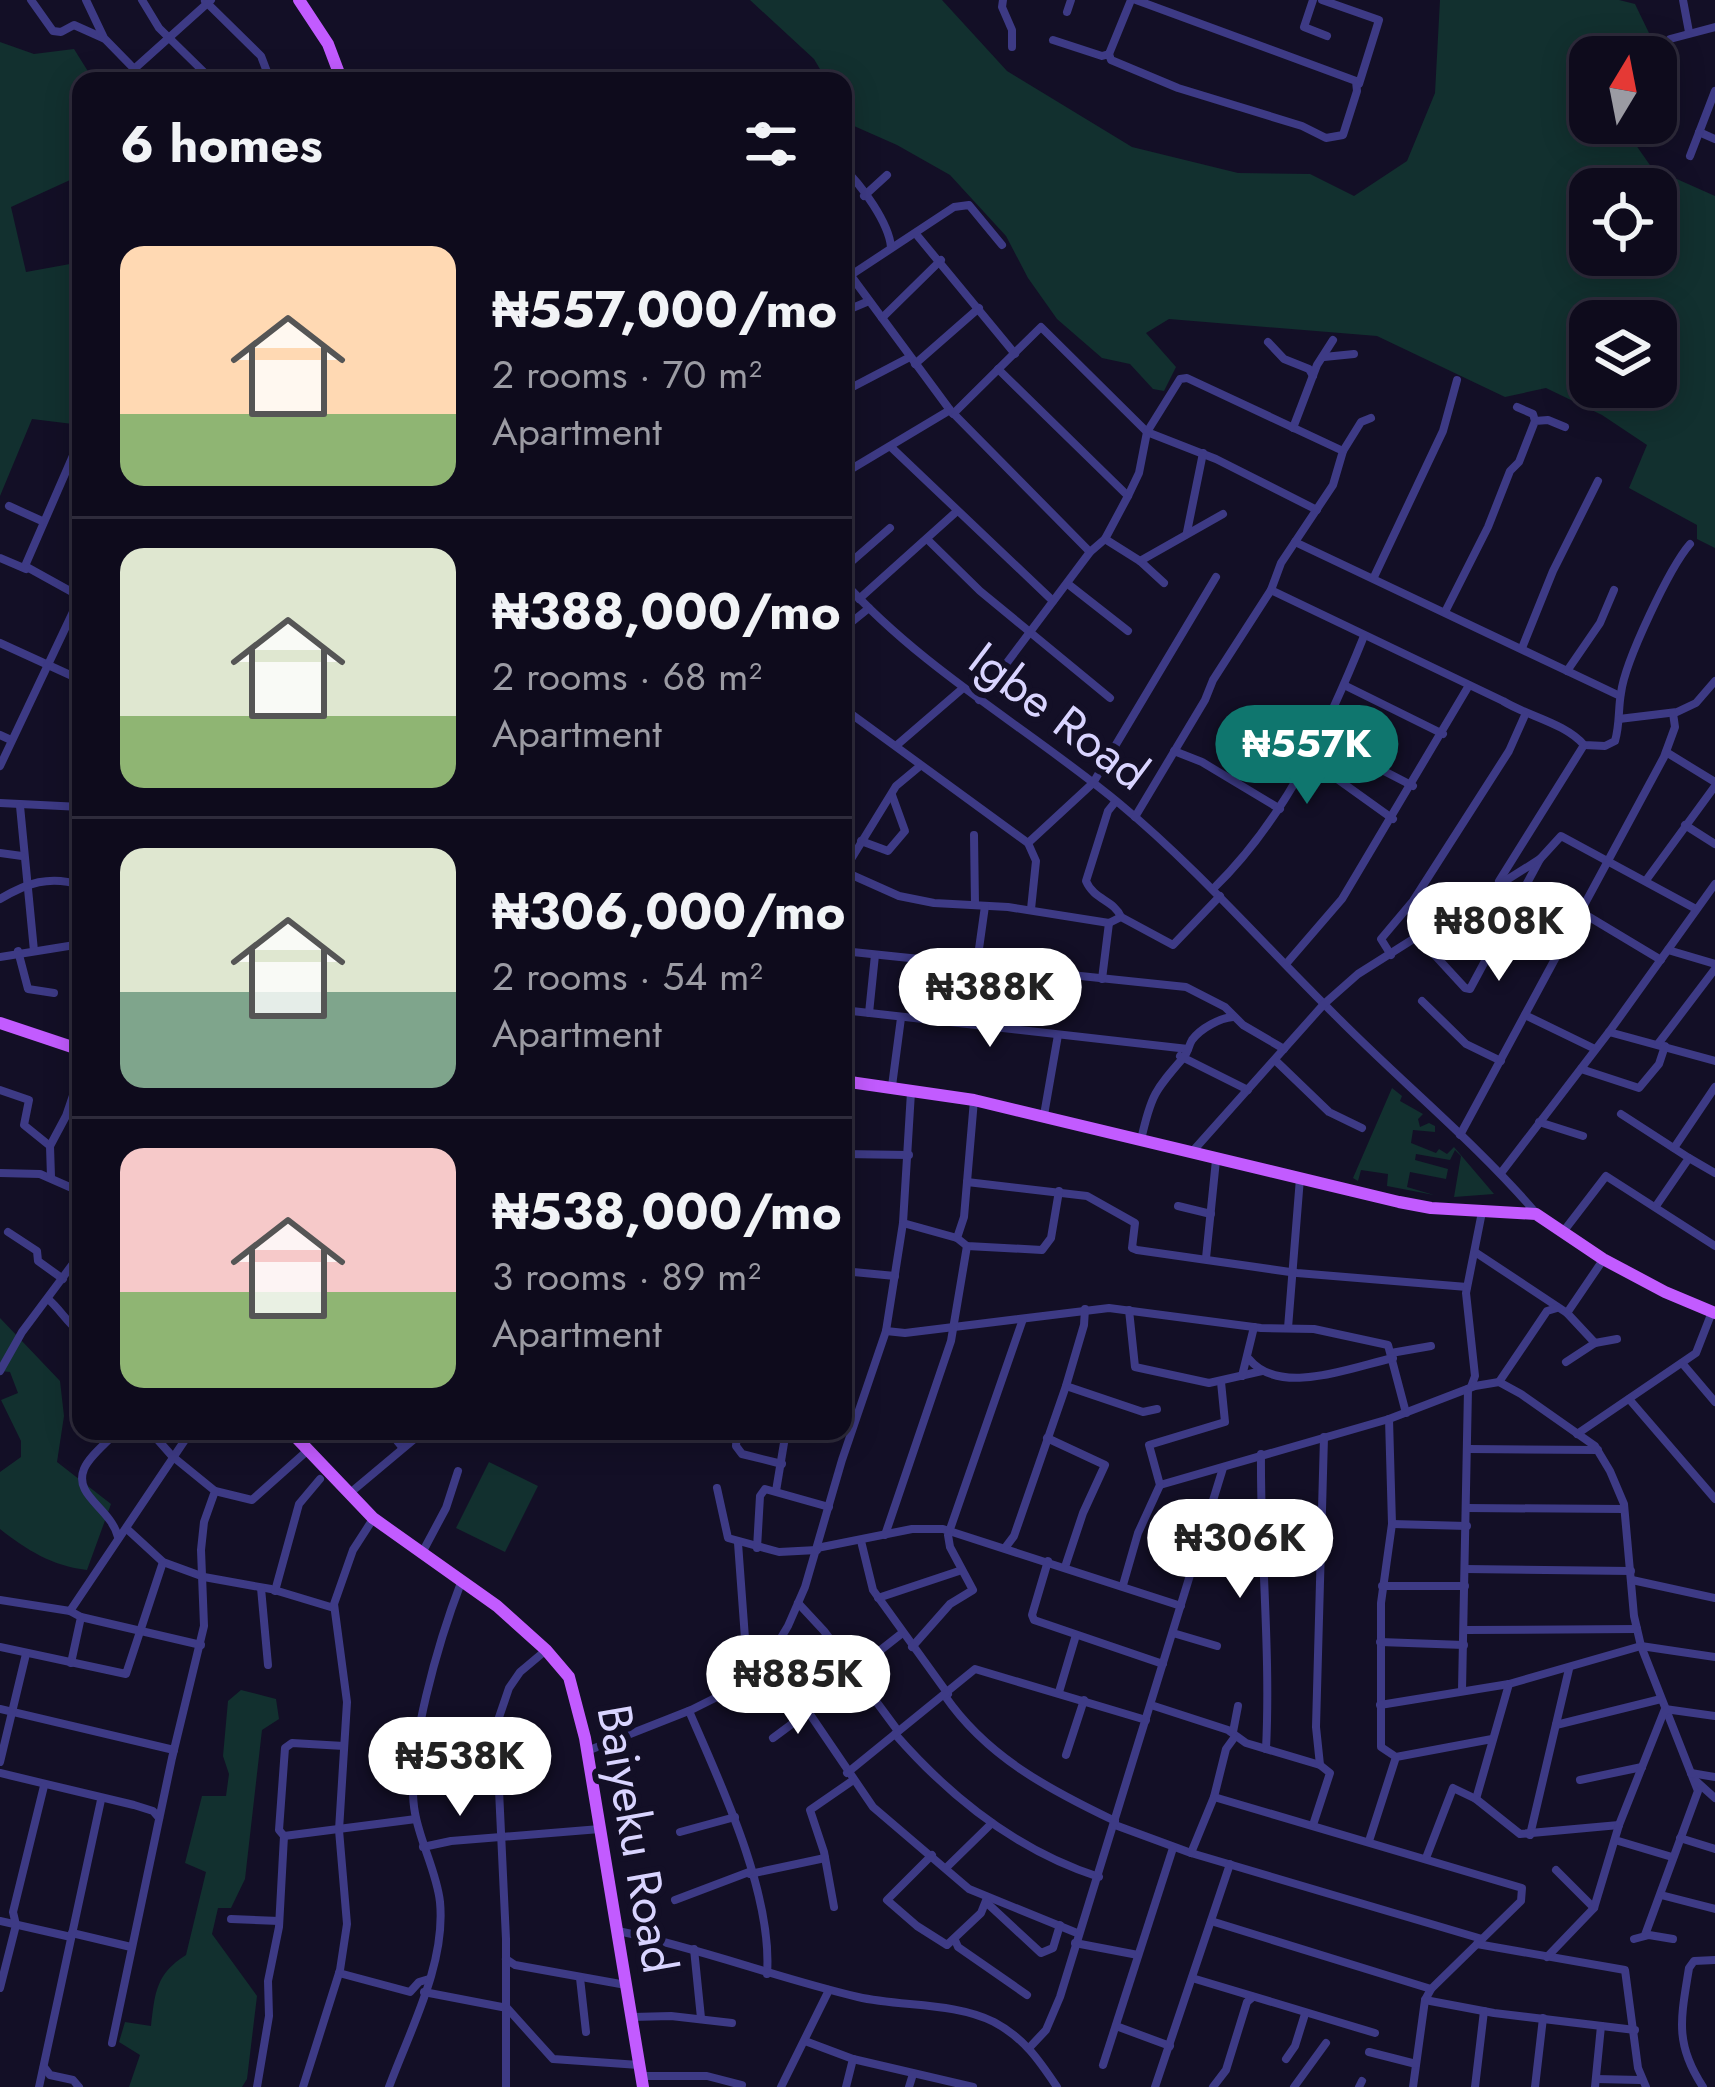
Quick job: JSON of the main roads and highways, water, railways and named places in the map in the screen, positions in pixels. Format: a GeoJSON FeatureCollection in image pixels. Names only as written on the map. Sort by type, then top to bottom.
{"type":"FeatureCollection","features":[{"type":"Feature","properties":{"kind":"main road"},"geometry":{"type":"LineString","coordinates":[[299,0],[324,37],[338,72]]}},
{"type":"Feature","properties":{"kind":"main road"},"geometry":{"type":"LineString","coordinates":[[0,1023],[72,1047]]}},
{"type":"Feature","properties":{"kind":"main road"},"geometry":{"type":"LineString","coordinates":[[852,1082],[974,1100],[1431,1208],[1537,1214],[1604,1259],[1714,1312]]}},
{"type":"Feature","properties":{"kind":"main road","name":"Baiyeku Road"},"geometry":{"type":"LineString","coordinates":[[298,1440],[373,1518],[462,1579],[546,1650],[574,1687],[642,2076]]}}]}
